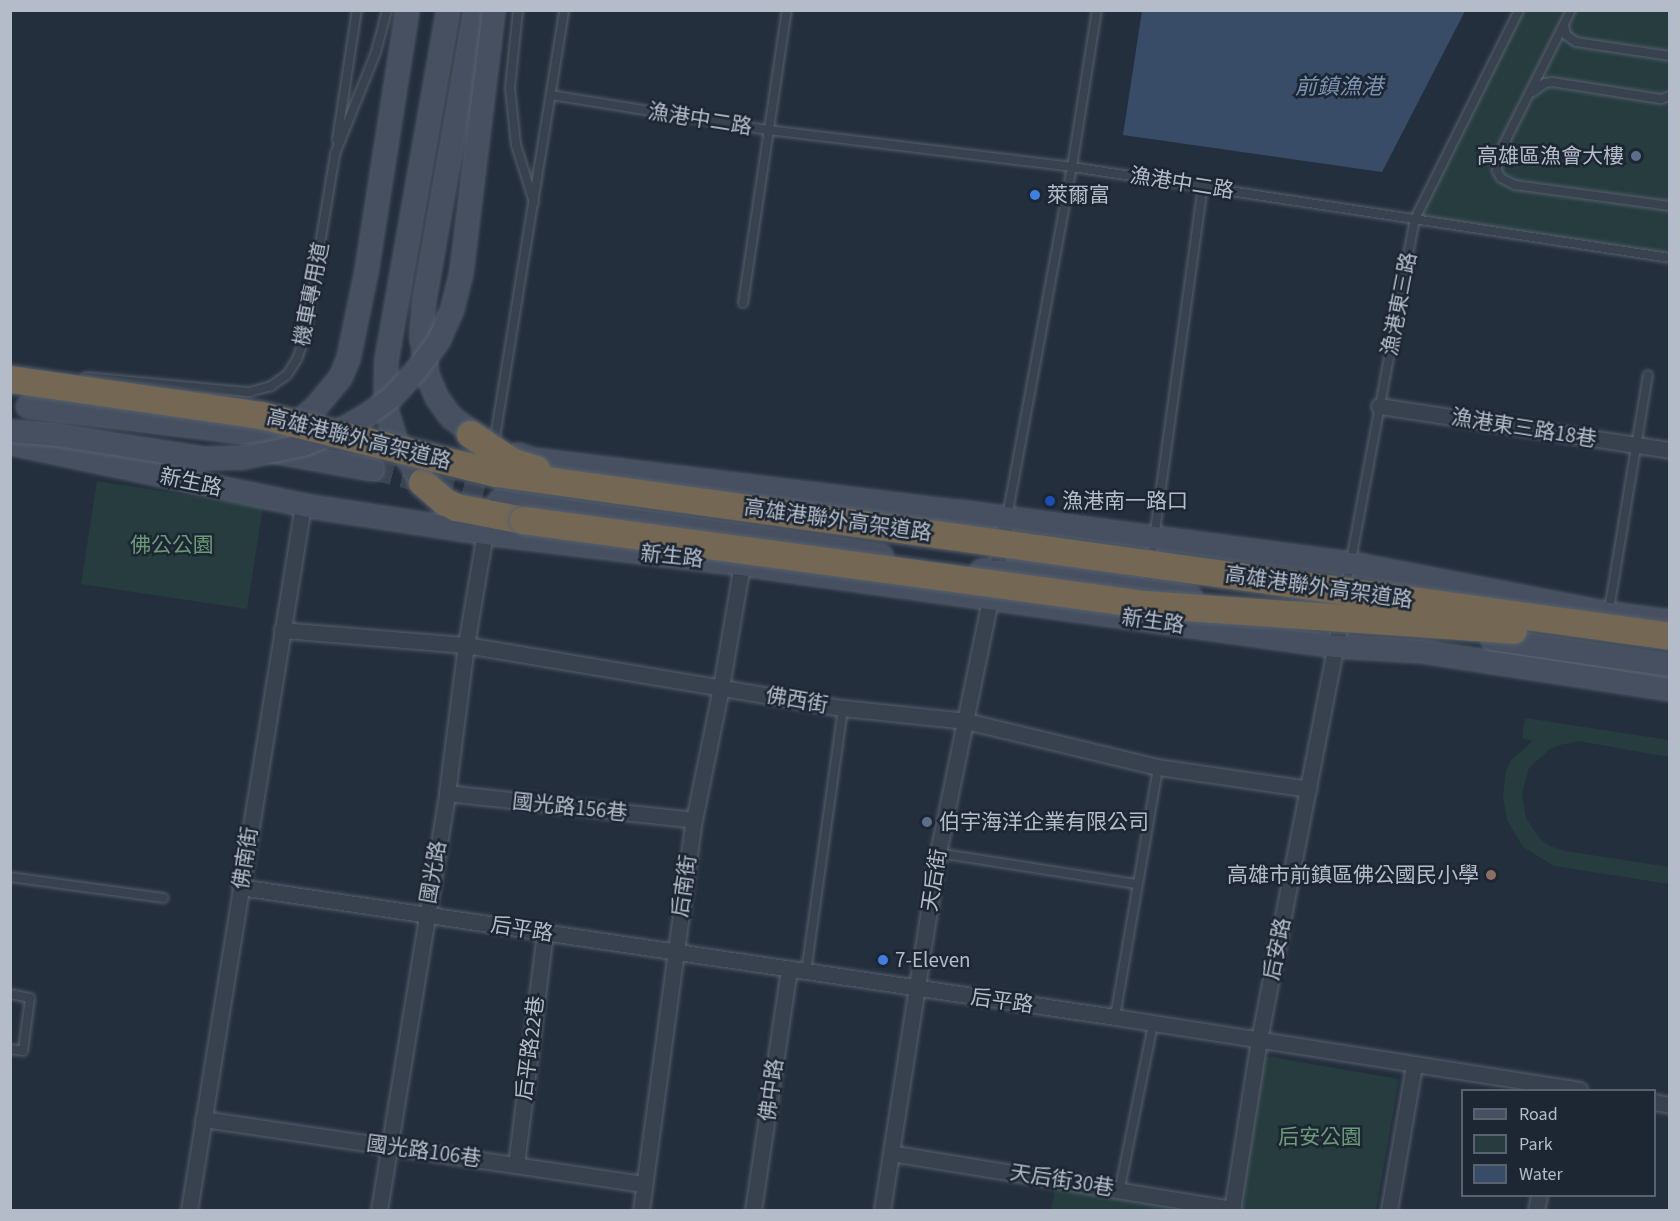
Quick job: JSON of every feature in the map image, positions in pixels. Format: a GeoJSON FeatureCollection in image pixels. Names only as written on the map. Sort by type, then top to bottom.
{"type":"FeatureCollection","features":[{"type":"Feature","properties":{"kind":"highway","name":"高雄港聯外高架道路"},"geometry":{"type":"LineString","coordinates":[[10,379],[261,415],[496,472],[1554,626],[1670,650]]}},
{"type":"Feature","properties":{"kind":"highway","name":"高雄港聯外高架道路"},"geometry":{"type":"LineString","coordinates":[[16,400],[258,429],[494,484],[1554,626],[1670,636]]}},
{"type":"Feature","properties":{"kind":"highway"},"geometry":{"type":"LineString","coordinates":[[482,440],[513,462],[530,468],[1350,576],[1554,626]]}},
{"type":"Feature","properties":{"kind":"highway"},"geometry":{"type":"LineString","coordinates":[[422,482],[444,501],[456,507],[523,520],[1144,604],[1554,626]]}},
{"type":"Feature","properties":{"kind":"street"},"geometry":{"type":"LineString","coordinates":[[16,400],[242,432],[281,429],[300,420],[315,407],[340,377],[348,358],[366,271],[407,10]]}},
{"type":"Feature","properties":{"kind":"street"},"geometry":{"type":"LineString","coordinates":[[448,10],[386,360],[385,406],[395,439],[422,482],[461,519],[485,533]]}},
{"type":"Feature","properties":{"kind":"street"},"geometry":{"type":"LineString","coordinates":[[475,10],[424,298],[421,336],[427,375],[437,398],[451,417],[482,440]]}},
{"type":"Feature","properties":{"kind":"street"},"geometry":{"type":"LineString","coordinates":[[10,431],[57,435],[204,458],[243,457],[302,445],[338,431],[369,413],[391,396],[415,371],[438,340],[452,308],[461,271],[494,10]]}},
{"type":"Feature","properties":{"kind":"street"},"geometry":{"type":"LineString","coordinates":[[16,400],[372,469]]}},
{"type":"Feature","properties":{"kind":"street","name":"漁港東三路18巷"},"geometry":{"type":"LineString","coordinates":[[1379,405],[1670,450]]}},
{"type":"Feature","properties":{"kind":"street","name":"新生路"},"geometry":{"type":"LineString","coordinates":[[482,440],[532,459],[957,511],[1351,563],[1605,636],[1670,665]]}},
{"type":"Feature","properties":{"kind":"street","name":"新生路"},"geometry":{"type":"LineString","coordinates":[[10,443],[303,505],[485,533],[742,564],[1336,646],[1670,698]]}},
{"type":"Feature","properties":{"kind":"street","name":"新生路"},"geometry":{"type":"LineString","coordinates":[[499,500],[997,572],[1035,572],[1147,589],[1342,613],[1605,636],[1670,621]]}},
{"type":"Feature","properties":{"kind":"street","name":"佛南街"},"geometry":{"type":"LineString","coordinates":[[189,1210],[303,505]]}},
{"type":"Feature","properties":{"kind":"street","name":"新生路"},"geometry":{"type":"LineString","coordinates":[[957,511],[1035,572]]}},
{"type":"Feature","properties":{"kind":"street","name":"天后街"},"geometry":{"type":"LineString","coordinates":[[882,1210],[938,853],[1007,518]]}},
{"type":"Feature","properties":{"kind":"street","name":"國光路"},"geometry":{"type":"LineString","coordinates":[[379,1210],[425,914],[447,793],[466,645],[485,533]]}},
{"type":"Feature","properties":{"kind":"street","name":"后南街"},"geometry":{"type":"LineString","coordinates":[[641,1210],[693,820],[722,687],[742,564]]}},
{"type":"Feature","properties":{"kind":"street","name":"后安路"},"geometry":{"type":"LineString","coordinates":[[1233,1210],[1259,1041],[1342,613]]}},
{"type":"Feature","properties":{"kind":"street","name":"佛西街"},"geometry":{"type":"LineString","coordinates":[[282,630],[466,645],[843,708],[966,721],[1158,766],[1308,789]]}},
{"type":"Feature","properties":{"kind":"street","name":"新生路"},"geometry":{"type":"LineString","coordinates":[[1336,646],[1421,651],[1670,689]]}},
{"type":"Feature","properties":{"kind":"street","name":"國光路156巷"},"geometry":{"type":"LineString","coordinates":[[447,793],[693,820]]}},
{"type":"Feature","properties":{"kind":"street","name":"后平路"},"geometry":{"type":"LineString","coordinates":[[240,887],[1115,1017],[1555,1089]]}},
{"type":"Feature","properties":{"kind":"street","name":"后平路22巷"},"geometry":{"type":"LineString","coordinates":[[516,1165],[545,932]]}},
{"type":"Feature","properties":{"kind":"street","name":"佛中路"},"geometry":{"type":"LineString","coordinates":[[753,1210],[789,969]]}},
{"type":"Feature","properties":{"kind":"street"},"geometry":{"type":"LineString","coordinates":[[1389,1210],[1414,1065]]}},
{"type":"Feature","properties":{"kind":"street","name":"國光路106巷"},"geometry":{"type":"LineString","coordinates":[[204,1119],[644,1184]]}},
{"type":"Feature","properties":{"kind":"street","name":"天后街30巷"},"geometry":{"type":"LineString","coordinates":[[891,1153],[1120,1188],[1233,1210]]}},
{"type":"Feature","properties":{"kind":"lane"},"geometry":{"type":"LineString","coordinates":[[335,154],[357,10]]}},
{"type":"Feature","properties":{"kind":"lane","name":"機車專用道"},"geometry":{"type":"LineString","coordinates":[[82,376],[249,392],[271,386],[286,375],[297,359],[304,340],[335,154],[376,52],[387,10]]}},
{"type":"Feature","properties":{"kind":"lane"},"geometry":{"type":"LineString","coordinates":[[518,10],[510,88],[516,146],[534,204]]}},
{"type":"Feature","properties":{"kind":"lane"},"geometry":{"type":"LineString","coordinates":[[482,440],[534,204],[564,10]]}},
{"type":"Feature","properties":{"kind":"lane"},"geometry":{"type":"LineString","coordinates":[[742,303],[787,10]]}},
{"type":"Feature","properties":{"kind":"lane"},"geometry":{"type":"LineString","coordinates":[[1007,518],[1072,167],[1097,10]]}},
{"type":"Feature","properties":{"kind":"lane","name":"漁港東三路"},"geometry":{"type":"LineString","coordinates":[[1345,596],[1415,219],[1519,10]]}},
{"type":"Feature","properties":{"kind":"lane"},"geometry":{"type":"LineString","coordinates":[[1571,10],[1532,93],[1497,158],[1496,165],[1502,178],[1515,185],[1670,206]]}},
{"type":"Feature","properties":{"kind":"lane"},"geometry":{"type":"LineString","coordinates":[[1564,25],[1566,35],[1576,42],[1670,56]]}},
{"type":"Feature","properties":{"kind":"lane"},"geometry":{"type":"LineString","coordinates":[[1532,93],[1545,83],[1552,82],[1661,99],[1670,96]]}},
{"type":"Feature","properties":{"kind":"lane","name":"漁港中二路"},"geometry":{"type":"LineString","coordinates":[[551,95],[768,130],[1072,167],[1203,186],[1670,258]]}},
{"type":"Feature","properties":{"kind":"lane"},"geometry":{"type":"LineString","coordinates":[[1147,589],[1203,186]]}},
{"type":"Feature","properties":{"kind":"lane"},"geometry":{"type":"LineString","coordinates":[[1605,636],[1648,375]]}},
{"type":"Feature","properties":{"kind":"lane"},"geometry":{"type":"LineString","coordinates":[[806,972],[843,708]]}},
{"type":"Feature","properties":{"kind":"lane"},"geometry":{"type":"LineString","coordinates":[[1115,1017],[1158,766]]}},
{"type":"Feature","properties":{"kind":"lane"},"geometry":{"type":"LineString","coordinates":[[938,853],[1137,884]]}},
{"type":"Feature","properties":{"kind":"lane"},"geometry":{"type":"LineString","coordinates":[[10,878],[164,898]]}},
{"type":"Feature","properties":{"kind":"lane"},"geometry":{"type":"LineString","coordinates":[[10,994],[30,998],[23,1051],[10,1049]]}},
{"type":"Feature","properties":{"kind":"lane"},"geometry":{"type":"LineString","coordinates":[[1120,1188],[1153,1024]]}},
{"type":"Feature","properties":{"kind":"green space"},"geometry":{"type":"Polygon","coordinates":[[[1519,11],[1669,11],[1669,258],[1415,219],[1519,11]]]}},
{"type":"Feature","properties":{"kind":"green space","name":"佛公公園"},"geometry":{"type":"Polygon","coordinates":[[[97,481],[263,507],[247,609],[81,584],[97,481]]]}},
{"type":"Feature","properties":{"kind":"green space"},"geometry":{"type":"Polygon","coordinates":[[[1525,718],[1669,740],[1669,757],[1578,741],[1560,745],[1550,749],[1529,768],[1522,793],[1526,818],[1540,839],[1550,846],[1565,851],[1669,867],[1669,884],[1554,866],[1523,847],[1507,820],[1503,796],[1506,771],[1511,760],[1533,741],[1522,738],[1525,718]]]}},
{"type":"Feature","properties":{"kind":"green space","name":"后安公園"},"geometry":{"type":"Polygon","coordinates":[[[1265,1056],[1399,1079],[1376,1210],[1239,1210],[1265,1056]]]}},
{"type":"Feature","properties":{"kind":"green space"},"geometry":{"type":"Polygon","coordinates":[[[1056,1183],[1210,1210],[1051,1210],[1056,1183]]]}},
{"type":"Feature","properties":{"kind":"water","name":"前鎮漁港"},"geometry":{"type":"Polygon","coordinates":[[[1142,10],[1465,11],[1382,172],[1123,135],[1142,10]]]}},
{"type":"Feature","properties":{"kind":"tunnel"},"geometry":{"type":"LineString","coordinates":[[372,469],[499,500]]}},
{"type":"Feature","properties":{"kind":"place","name":"高雄區漁會大樓"},"geometry":{"type":"Point","coordinates":[1636,156]}},
{"type":"Feature","properties":{"kind":"place","name":"萊爾富"},"geometry":{"type":"Point","coordinates":[1035,195]}},
{"type":"Feature","properties":{"kind":"place","name":"漁港南一路口"},"geometry":{"type":"Point","coordinates":[1050,501]}},
{"type":"Feature","properties":{"kind":"place","name":"伯宇海洋企業有限公司"},"geometry":{"type":"Point","coordinates":[927,822]}},
{"type":"Feature","properties":{"kind":"place","name":"高雄市前鎮區佛公國民小學"},"geometry":{"type":"Point","coordinates":[1491,875]}},
{"type":"Feature","properties":{"kind":"place","name":"7-Eleven"},"geometry":{"type":"Point","coordinates":[883,960]}}]}
